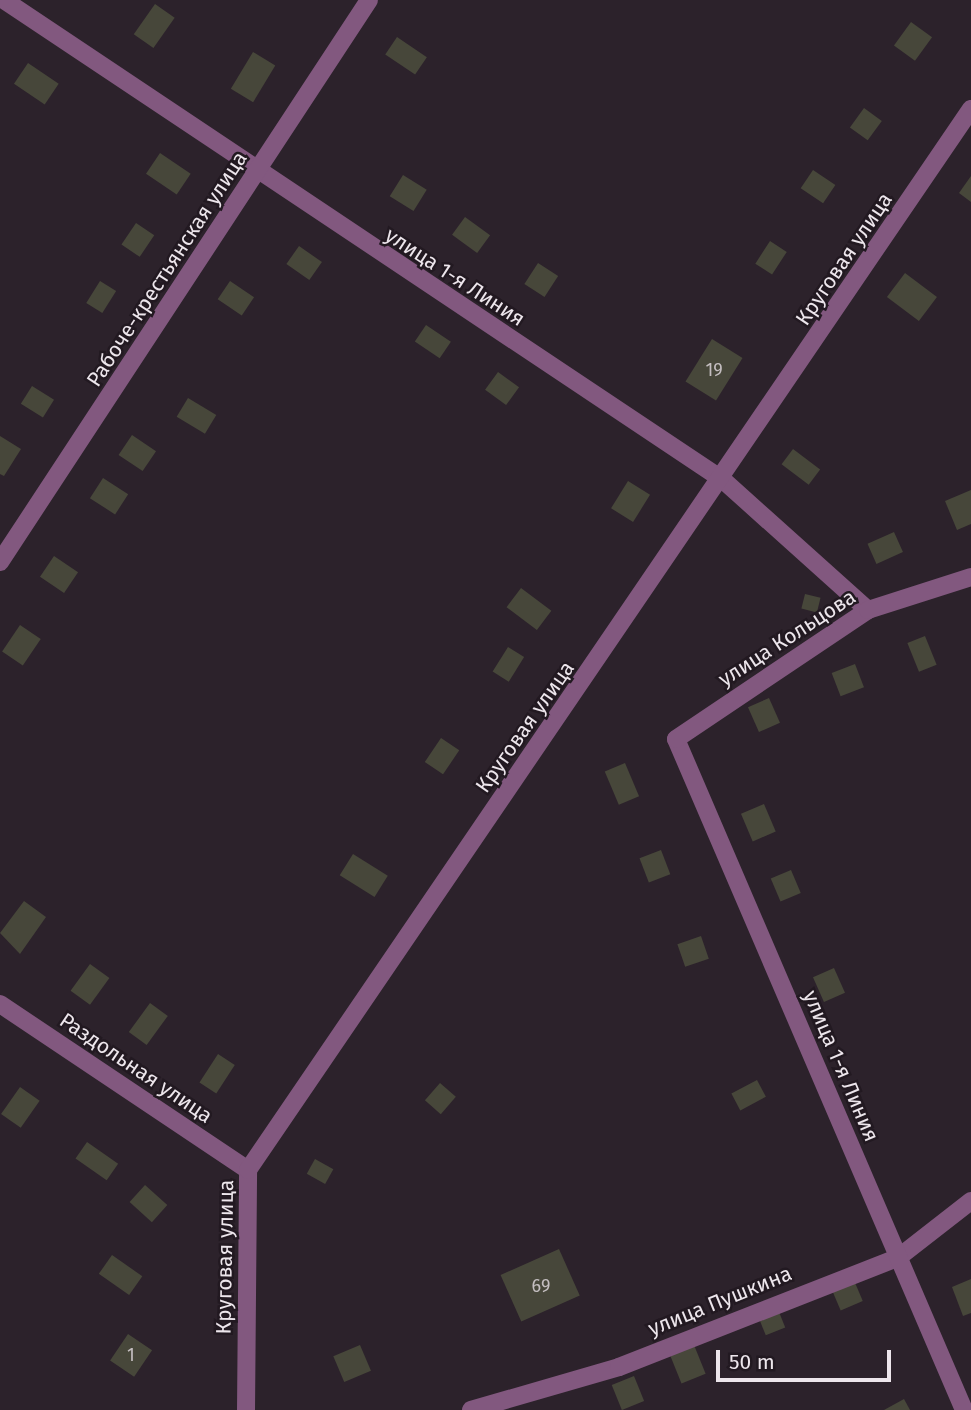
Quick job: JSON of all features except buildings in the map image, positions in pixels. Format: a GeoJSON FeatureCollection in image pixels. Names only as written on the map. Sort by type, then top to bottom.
{"type":"FeatureCollection","features":[{"type":"Feature","properties":{"kind":"street","name":"улица 1-я Линия"},"geometry":{"type":"LineString","coordinates":[[4,0],[257,174],[723,480],[868,610]]}},
{"type":"Feature","properties":{"kind":"street","name":"Рабоче-крестьянская улица"},"geometry":{"type":"LineString","coordinates":[[0,562],[369,0]]}},
{"type":"Feature","properties":{"kind":"street","name":"Круговая улица"},"geometry":{"type":"LineString","coordinates":[[246,1410],[248,1170],[723,480],[971,109]]}},
{"type":"Feature","properties":{"kind":"street","name":"улица Кольцова"},"geometry":{"type":"LineString","coordinates":[[676,739],[868,610],[971,577]]}},
{"type":"Feature","properties":{"kind":"street","name":"улица 1-я Линия"},"geometry":{"type":"LineString","coordinates":[[676,739],[964,1410]]}},
{"type":"Feature","properties":{"kind":"street","name":"Раздольная улица"},"geometry":{"type":"LineString","coordinates":[[0,1004],[248,1170]]}},
{"type":"Feature","properties":{"kind":"street","name":"улица Пушкина"},"geometry":{"type":"LineString","coordinates":[[471,1410],[619,1367],[898,1257],[971,1200]]}}]}
